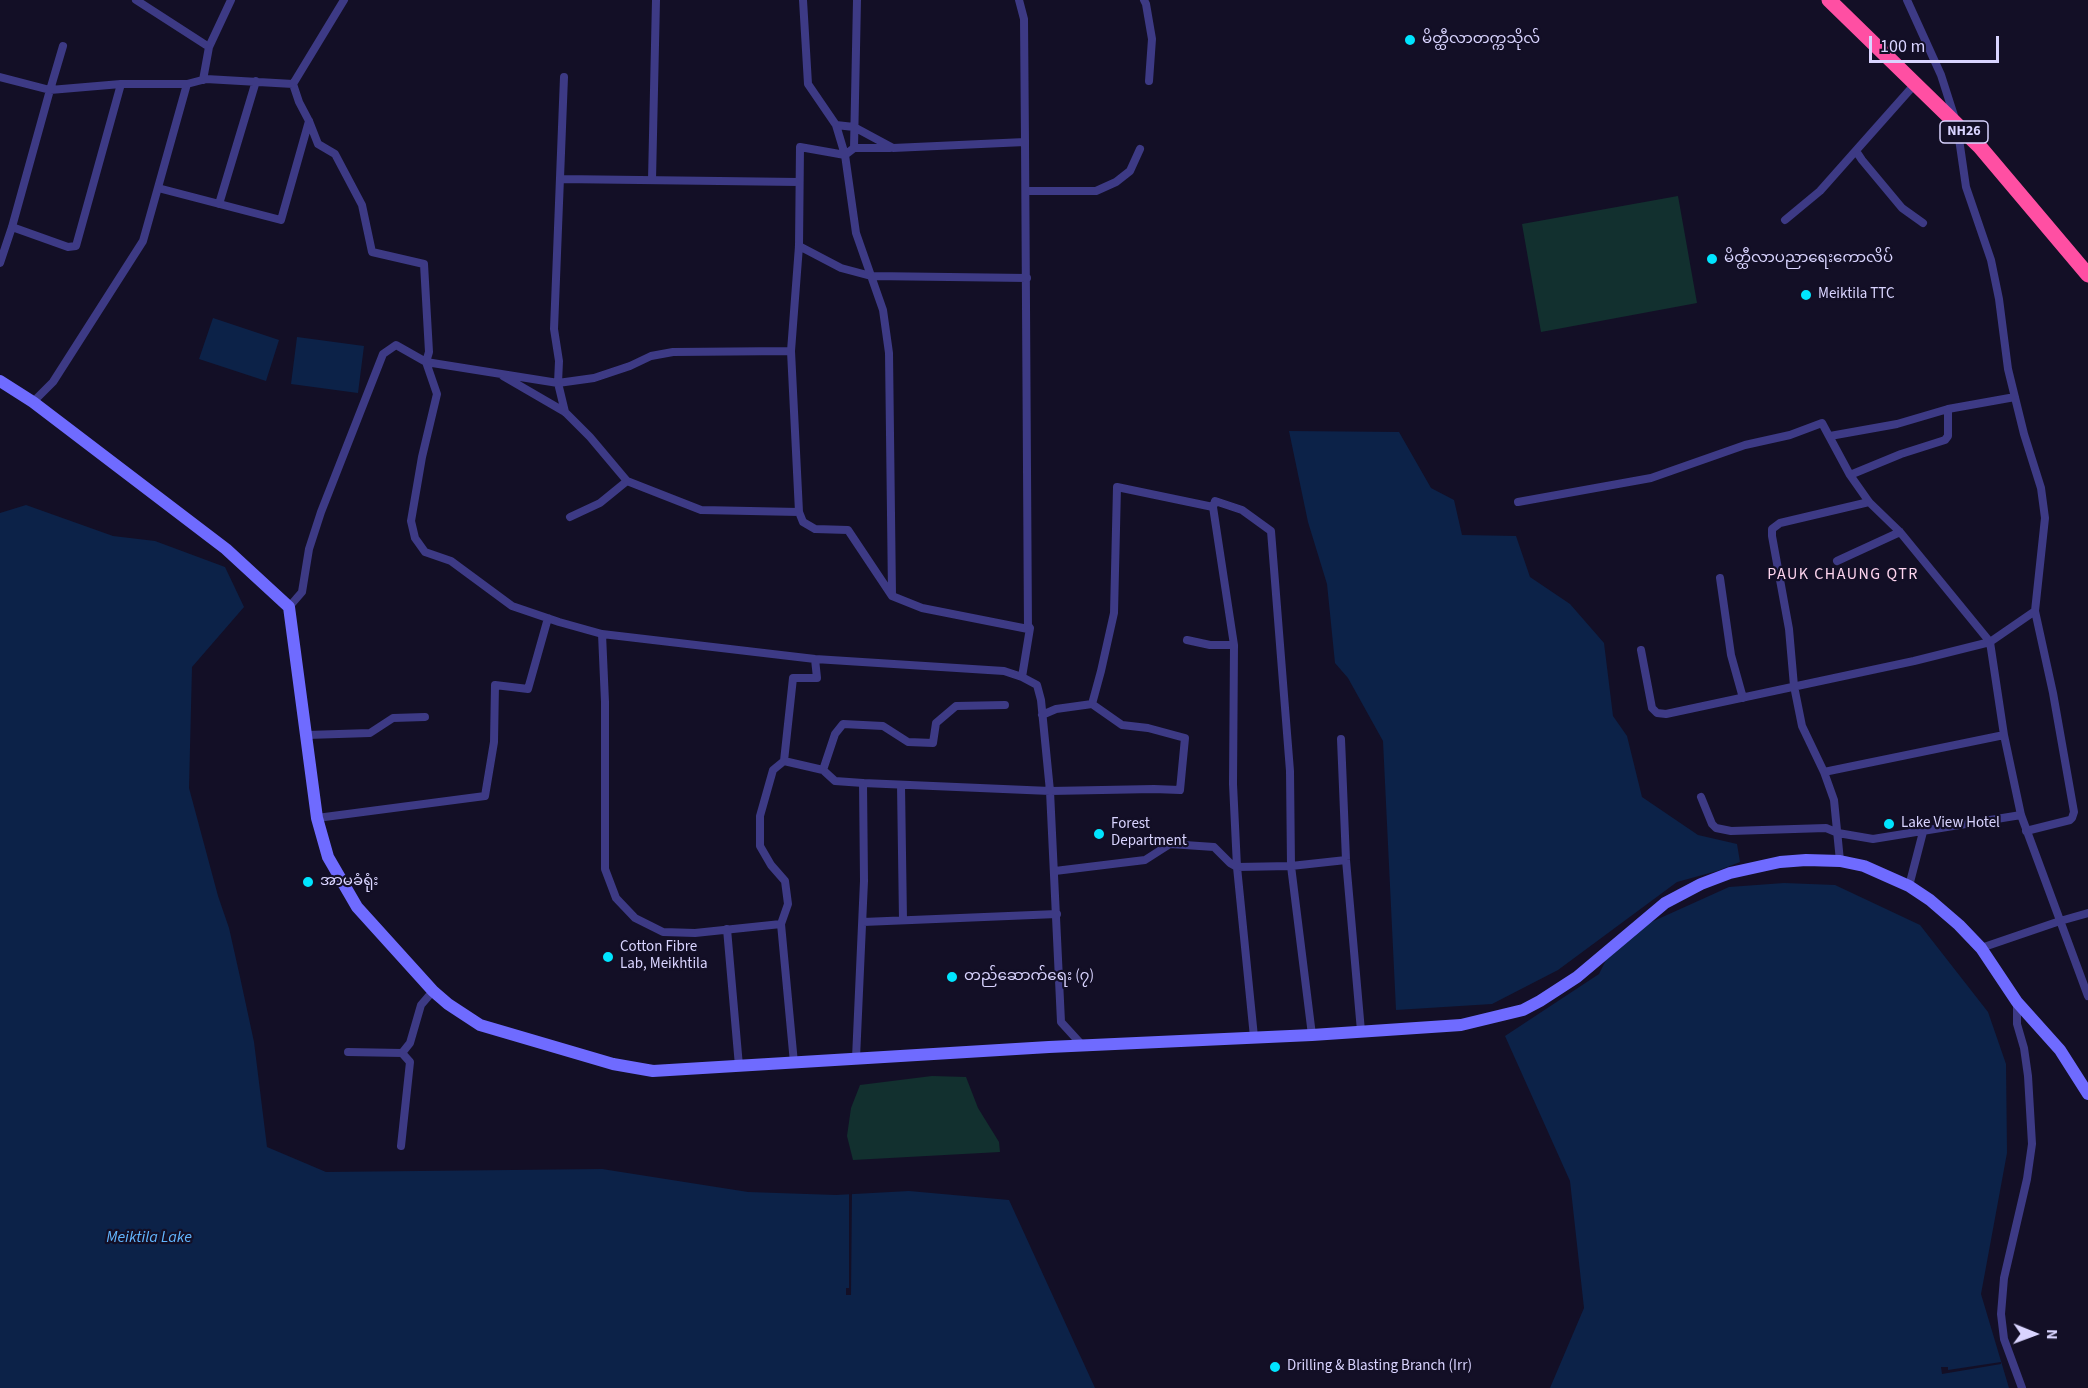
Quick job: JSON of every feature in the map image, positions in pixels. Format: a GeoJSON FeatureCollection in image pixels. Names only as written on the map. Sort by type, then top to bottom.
{"type":"FeatureCollection","features":[{"type":"Feature","properties":{"kind":"highway","name":"NH26"},"geometry":{"type":"LineString","coordinates":[[1829,0],[1996,164],[2088,275]]}},
{"type":"Feature","properties":{"kind":"street"},"geometry":{"type":"LineString","coordinates":[[136,0],[209,47]]}},
{"type":"Feature","properties":{"kind":"street"},"geometry":{"type":"LineString","coordinates":[[203,80],[209,47],[231,0]]}},
{"type":"Feature","properties":{"kind":"street"},"geometry":{"type":"LineString","coordinates":[[344,0],[293,84],[318,144],[335,154],[362,205],[372,252],[424,264],[429,352],[426,362],[437,394],[422,458],[411,521],[415,538],[425,552],[451,561],[512,606],[602,634],[815,659],[1004,671],[1022,676],[1037,685],[1050,791],[1061,1022],[1082,1045]]}},
{"type":"Feature","properties":{"kind":"street"},"geometry":{"type":"LineString","coordinates":[[652,180],[656,0]]}},
{"type":"Feature","properties":{"kind":"street"},"geometry":{"type":"LineString","coordinates":[[803,0],[808,84],[836,125],[845,155],[856,233],[883,310],[888,353],[892,597]]}},
{"type":"Feature","properties":{"kind":"street"},"geometry":{"type":"LineString","coordinates":[[854,148],[857,0]]}},
{"type":"Feature","properties":{"kind":"street"},"geometry":{"type":"LineString","coordinates":[[1019,0],[1024,19],[1028,629],[1030,628],[1022,676]]}},
{"type":"Feature","properties":{"kind":"street"},"geometry":{"type":"LineString","coordinates":[[1144,0],[1152,39],[1149,81]]}},
{"type":"Feature","properties":{"kind":"street"},"geometry":{"type":"LineString","coordinates":[[1907,0],[1941,75],[1957,125],[1966,187],[1991,260],[1999,299],[2008,369],[2024,434],[2041,488],[2045,518],[2035,611],[2053,693],[2073,812],[2070,820],[2026,831]]}},
{"type":"Feature","properties":{"kind":"street"},"geometry":{"type":"LineString","coordinates":[[0,263],[63,46]]}},
{"type":"Feature","properties":{"kind":"street"},"geometry":{"type":"LineString","coordinates":[[0,77],[50,90],[121,84],[187,84],[203,80],[293,84]]}},
{"type":"Feature","properties":{"kind":"street"},"geometry":{"type":"LineString","coordinates":[[564,77],[554,329],[559,361],[558,383],[565,412]]}},
{"type":"Feature","properties":{"kind":"street"},"geometry":{"type":"LineString","coordinates":[[219,204],[256,81]]}},
{"type":"Feature","properties":{"kind":"street"},"geometry":{"type":"LineString","coordinates":[[12,227],[68,247],[76,246],[121,84]]}},
{"type":"Feature","properties":{"kind":"street"},"geometry":{"type":"LineString","coordinates":[[33,402],[53,382],[143,241],[187,84]]}},
{"type":"Feature","properties":{"kind":"street"},"geometry":{"type":"LineString","coordinates":[[1785,220],[1820,191],[1915,84]]}},
{"type":"Feature","properties":{"kind":"street"},"geometry":{"type":"LineString","coordinates":[[158,188],[281,220],[309,121]]}},
{"type":"Feature","properties":{"kind":"street"},"geometry":{"type":"LineString","coordinates":[[836,125],[854,127],[893,148]]}},
{"type":"Feature","properties":{"kind":"street"},"geometry":{"type":"LineString","coordinates":[[1025,142],[854,148],[845,155],[800,147],[798,246],[791,351],[799,512],[802,522],[815,529],[848,530],[892,597],[922,608],[1028,629]]}},
{"type":"Feature","properties":{"kind":"street"},"geometry":{"type":"LineString","coordinates":[[1026,191],[1096,191],[1116,182],[1130,171],[1140,149]]}},
{"type":"Feature","properties":{"kind":"street"},"geometry":{"type":"LineString","coordinates":[[1856,151],[1902,208],[1923,223]]}},
{"type":"Feature","properties":{"kind":"street"},"geometry":{"type":"LineString","coordinates":[[560,179],[799,182]]}},
{"type":"Feature","properties":{"kind":"street"},"geometry":{"type":"LineString","coordinates":[[798,246],[841,268],[871,276],[1027,278]]}},
{"type":"Feature","properties":{"kind":"street"},"geometry":{"type":"LineString","coordinates":[[289,607],[302,592],[309,549],[321,512],[383,354],[396,345],[426,362],[558,383],[594,378],[651,356],[673,352],[791,351]]}},
{"type":"Feature","properties":{"kind":"street"},"geometry":{"type":"LineString","coordinates":[[497,373],[565,412],[590,437],[627,482],[701,510],[799,512]]}},
{"type":"Feature","properties":{"kind":"street"},"geometry":{"type":"LineString","coordinates":[[0,381],[33,402],[226,549],[289,607],[317,818],[328,856],[357,907],[433,991],[480,1025],[613,1064],[653,1071],[1461,1025],[1523,1010],[1540,1001],[1577,977],[1665,903],[1701,884],[1730,873],[1780,862],[1840,861],[1864,866],[1909,886],[1946,913],[1981,948],[2016,1002],[2060,1050],[2088,1094]]}},
{"type":"Feature","properties":{"kind":"street"},"geometry":{"type":"LineString","coordinates":[[1830,436],[1897,424],[1948,409],[2015,397]]}},
{"type":"Feature","properties":{"kind":"street"},"geometry":{"type":"LineString","coordinates":[[1850,475],[1901,454],[1946,440],[1948,409]]}},
{"type":"Feature","properties":{"kind":"street"},"geometry":{"type":"LineString","coordinates":[[1518,502],[1651,478],[1745,445],[1790,435],[1822,423],[1850,475],[1869,502],[1900,532],[1990,642],[2004,735],[2021,815],[2088,996]]}},
{"type":"Feature","properties":{"kind":"street"},"geometry":{"type":"LineString","coordinates":[[570,517],[600,503],[627,482]]}},
{"type":"Feature","properties":{"kind":"street"},"geometry":{"type":"LineString","coordinates":[[1092,704],[1114,613],[1117,487],[1213,507]]}},
{"type":"Feature","properties":{"kind":"street"},"geometry":{"type":"LineString","coordinates":[[1254,1037],[1237,867],[1233,784],[1234,645],[1213,507],[1215,501],[1242,510],[1271,531],[1290,771],[1291,866],[1312,1035]]}},
{"type":"Feature","properties":{"kind":"street"},"geometry":{"type":"LineString","coordinates":[[1840,861],[1834,800],[1824,772],[1802,726],[1794,686],[1789,629],[1772,529],[1780,523],[1869,502]]}},
{"type":"Feature","properties":{"kind":"street"},"geometry":{"type":"LineString","coordinates":[[1837,561],[1900,532]]}},
{"type":"Feature","properties":{"kind":"street"},"geometry":{"type":"LineString","coordinates":[[1720,578],[1731,655],[1743,698]]}},
{"type":"Feature","properties":{"kind":"street"},"geometry":{"type":"LineString","coordinates":[[1641,650],[1652,708],[1657,713],[1666,714],[1914,661],[1990,642],[2035,611]]}},
{"type":"Feature","properties":{"kind":"street"},"geometry":{"type":"LineString","coordinates":[[317,818],[485,796],[494,742],[495,685],[528,689],[548,618]]}},
{"type":"Feature","properties":{"kind":"street"},"geometry":{"type":"LineString","coordinates":[[602,634],[605,702],[605,869],[616,898],[635,918],[663,932],[695,933],[781,924]]}},
{"type":"Feature","properties":{"kind":"street"},"geometry":{"type":"LineString","coordinates":[[1187,640],[1210,645],[1234,645]]}},
{"type":"Feature","properties":{"kind":"street"},"geometry":{"type":"LineString","coordinates":[[794,1063],[781,924],[788,904],[785,881],[771,865],[760,846],[760,816],[773,770],[784,761],[793,678],[817,678],[815,659]]}},
{"type":"Feature","properties":{"kind":"street"},"geometry":{"type":"LineString","coordinates":[[784,761],[823,770],[835,781],[1050,791],[1180,790],[1185,738],[1148,728],[1122,725],[1092,704],[1056,709],[1042,715]]}},
{"type":"Feature","properties":{"kind":"street"},"geometry":{"type":"LineString","coordinates":[[823,770],[835,734],[843,724],[883,726],[908,742],[933,743],[936,723],[956,706],[1005,705]]}},
{"type":"Feature","properties":{"kind":"street"},"geometry":{"type":"LineString","coordinates":[[307,735],[370,733],[393,718],[425,717]]}},
{"type":"Feature","properties":{"kind":"street"},"geometry":{"type":"LineString","coordinates":[[1824,772],[2004,735]]}},
{"type":"Feature","properties":{"kind":"street"},"geometry":{"type":"LineString","coordinates":[[1341,740],[1346,860],[1361,1031]]}},
{"type":"Feature","properties":{"kind":"street"},"geometry":{"type":"LineString","coordinates":[[856,1058],[863,922],[863,783]]}},
{"type":"Feature","properties":{"kind":"street"},"geometry":{"type":"LineString","coordinates":[[901,785],[903,920]]}},
{"type":"Feature","properties":{"kind":"street"},"geometry":{"type":"LineString","coordinates":[[1701,797],[1712,824],[1716,828],[1731,831],[1826,828],[1838,833],[1873,839],[2021,815]]}},
{"type":"Feature","properties":{"kind":"street"},"geometry":{"type":"LineString","coordinates":[[1909,886],[1923,832]]}},
{"type":"Feature","properties":{"kind":"street"},"geometry":{"type":"LineString","coordinates":[[1055,871],[1145,860],[1170,844],[1214,847],[1237,867],[1291,866],[1346,860]]}},
{"type":"Feature","properties":{"kind":"street"},"geometry":{"type":"LineString","coordinates":[[1981,948],[2088,913]]}},
{"type":"Feature","properties":{"kind":"street"},"geometry":{"type":"LineString","coordinates":[[863,922],[1056,914]]}},
{"type":"Feature","properties":{"kind":"street"},"geometry":{"type":"LineString","coordinates":[[727,929],[739,1066]]}},
{"type":"Feature","properties":{"kind":"street"},"geometry":{"type":"LineString","coordinates":[[402,1053],[410,1043],[421,1005],[433,991]]}},
{"type":"Feature","properties":{"kind":"street"},"geometry":{"type":"LineString","coordinates":[[2016,1002],[2017,1024],[2024,1048],[2028,1076],[2032,1144],[2027,1179],[2004,1278],[2001,1314],[2004,1339],[2022,1388]]}},
{"type":"Feature","properties":{"kind":"street"},"geometry":{"type":"LineString","coordinates":[[348,1052],[402,1053],[410,1062],[402,1146]]}},
{"type":"Feature","properties":{"kind":"green space"},"geometry":{"type":"Polygon","coordinates":[[[1678,196],[1697,303],[1541,332],[1522,224],[1678,196]]]}},
{"type":"Feature","properties":{"kind":"green space"},"geometry":{"type":"Polygon","coordinates":[[[932,1076],[966,1077],[978,1108],[999,1142],[1000,1152],[853,1160],[847,1136],[851,1108],[860,1085],[932,1076]]]}},
{"type":"Feature","properties":{"kind":"water"},"geometry":{"type":"Polygon","coordinates":[[[213,318],[279,340],[266,381],[199,359],[213,318]]]}},
{"type":"Feature","properties":{"kind":"water"},"geometry":{"type":"Polygon","coordinates":[[[297,337],[364,346],[358,393],[291,384],[297,337]]]}},
{"type":"Feature","properties":{"kind":"water"},"geometry":{"type":"Polygon","coordinates":[[[1289,431],[1399,432],[1431,488],[1454,500],[1462,535],[1516,536],[1530,577],[1570,604],[1604,643],[1613,716],[1627,736],[1642,797],[1698,835],[1737,844],[1740,862],[1677,882],[1558,970],[1492,1004],[1396,1010],[1383,741],[1348,678],[1335,663],[1327,584],[1308,522],[1289,431]]]}},
{"type":"Feature","properties":{"kind":"water","name":"Meiktila Lake"},"geometry":{"type":"Polygon","coordinates":[[[26,505],[113,536],[155,541],[225,567],[244,607],[192,667],[189,788],[229,928],[240,977],[254,1042],[267,1147],[326,1172],[602,1169],[748,1192],[836,1195],[909,1191],[1009,1200],[1095,1388],[0,1388],[0,513],[26,505]]]}},
{"type":"Feature","properties":{"kind":"water"},"geometry":{"type":"Polygon","coordinates":[[[1784,883],[1835,885],[1920,925],[1988,1012],[2006,1064],[2007,1153],[1981,1294],[2009,1388],[1550,1388],[1584,1308],[1570,1181],[1505,1036],[1599,974],[1609,954],[1647,924],[1729,887],[1784,883]]]}},
{"type":"Feature","properties":{"kind":"pier"},"geometry":{"type":"Polygon","coordinates":[[[849,1191],[852,1191],[851,1295],[846,1295],[846,1288],[849,1288],[849,1191]]]}},
{"type":"Feature","properties":{"kind":"pier"},"geometry":{"type":"Polygon","coordinates":[[[2001,1362],[2001,1364],[1942,1374],[1941,1367],[1948,1367],[1948,1370],[2001,1362]]]}},
{"type":"Feature","properties":{"kind":"place","name":"မိတ္ထီလာတက္ကသိုလ်"},"geometry":{"type":"Point","coordinates":[1410,40]}},
{"type":"Feature","properties":{"kind":"place","name":"မိတ္ထီလာပညာရေးကောလိပ်"},"geometry":{"type":"Point","coordinates":[1712,259]}},
{"type":"Feature","properties":{"kind":"place","name":"Meiktila TTC"},"geometry":{"type":"Point","coordinates":[1806,295]}},
{"type":"Feature","properties":{"kind":"place","name":"Lake View Hotel"},"geometry":{"type":"Point","coordinates":[1889,824]}},
{"type":"Feature","properties":{"kind":"place","name":"Forest Department"},"geometry":{"type":"Point","coordinates":[1099,834]}},
{"type":"Feature","properties":{"kind":"place","name":"အာမခံရုံး"},"geometry":{"type":"Point","coordinates":[308,882]}},
{"type":"Feature","properties":{"kind":"place","name":"Cotton Fibre Lab, Meikhtila"},"geometry":{"type":"Point","coordinates":[608,957]}},
{"type":"Feature","properties":{"kind":"place","name":"တည်ဆောက်ရေး (၇)"},"geometry":{"type":"Point","coordinates":[952,977]}},
{"type":"Feature","properties":{"kind":"place","name":"Drilling & Blasting Branch (Irr)"},"geometry":{"type":"Point","coordinates":[1275,1367]}},
{"type":"Feature","properties":{"kind":"district","name":"PAUK CHAUNG QTR"},"geometry":{"type":"Point","coordinates":[1843,575]}}]}
